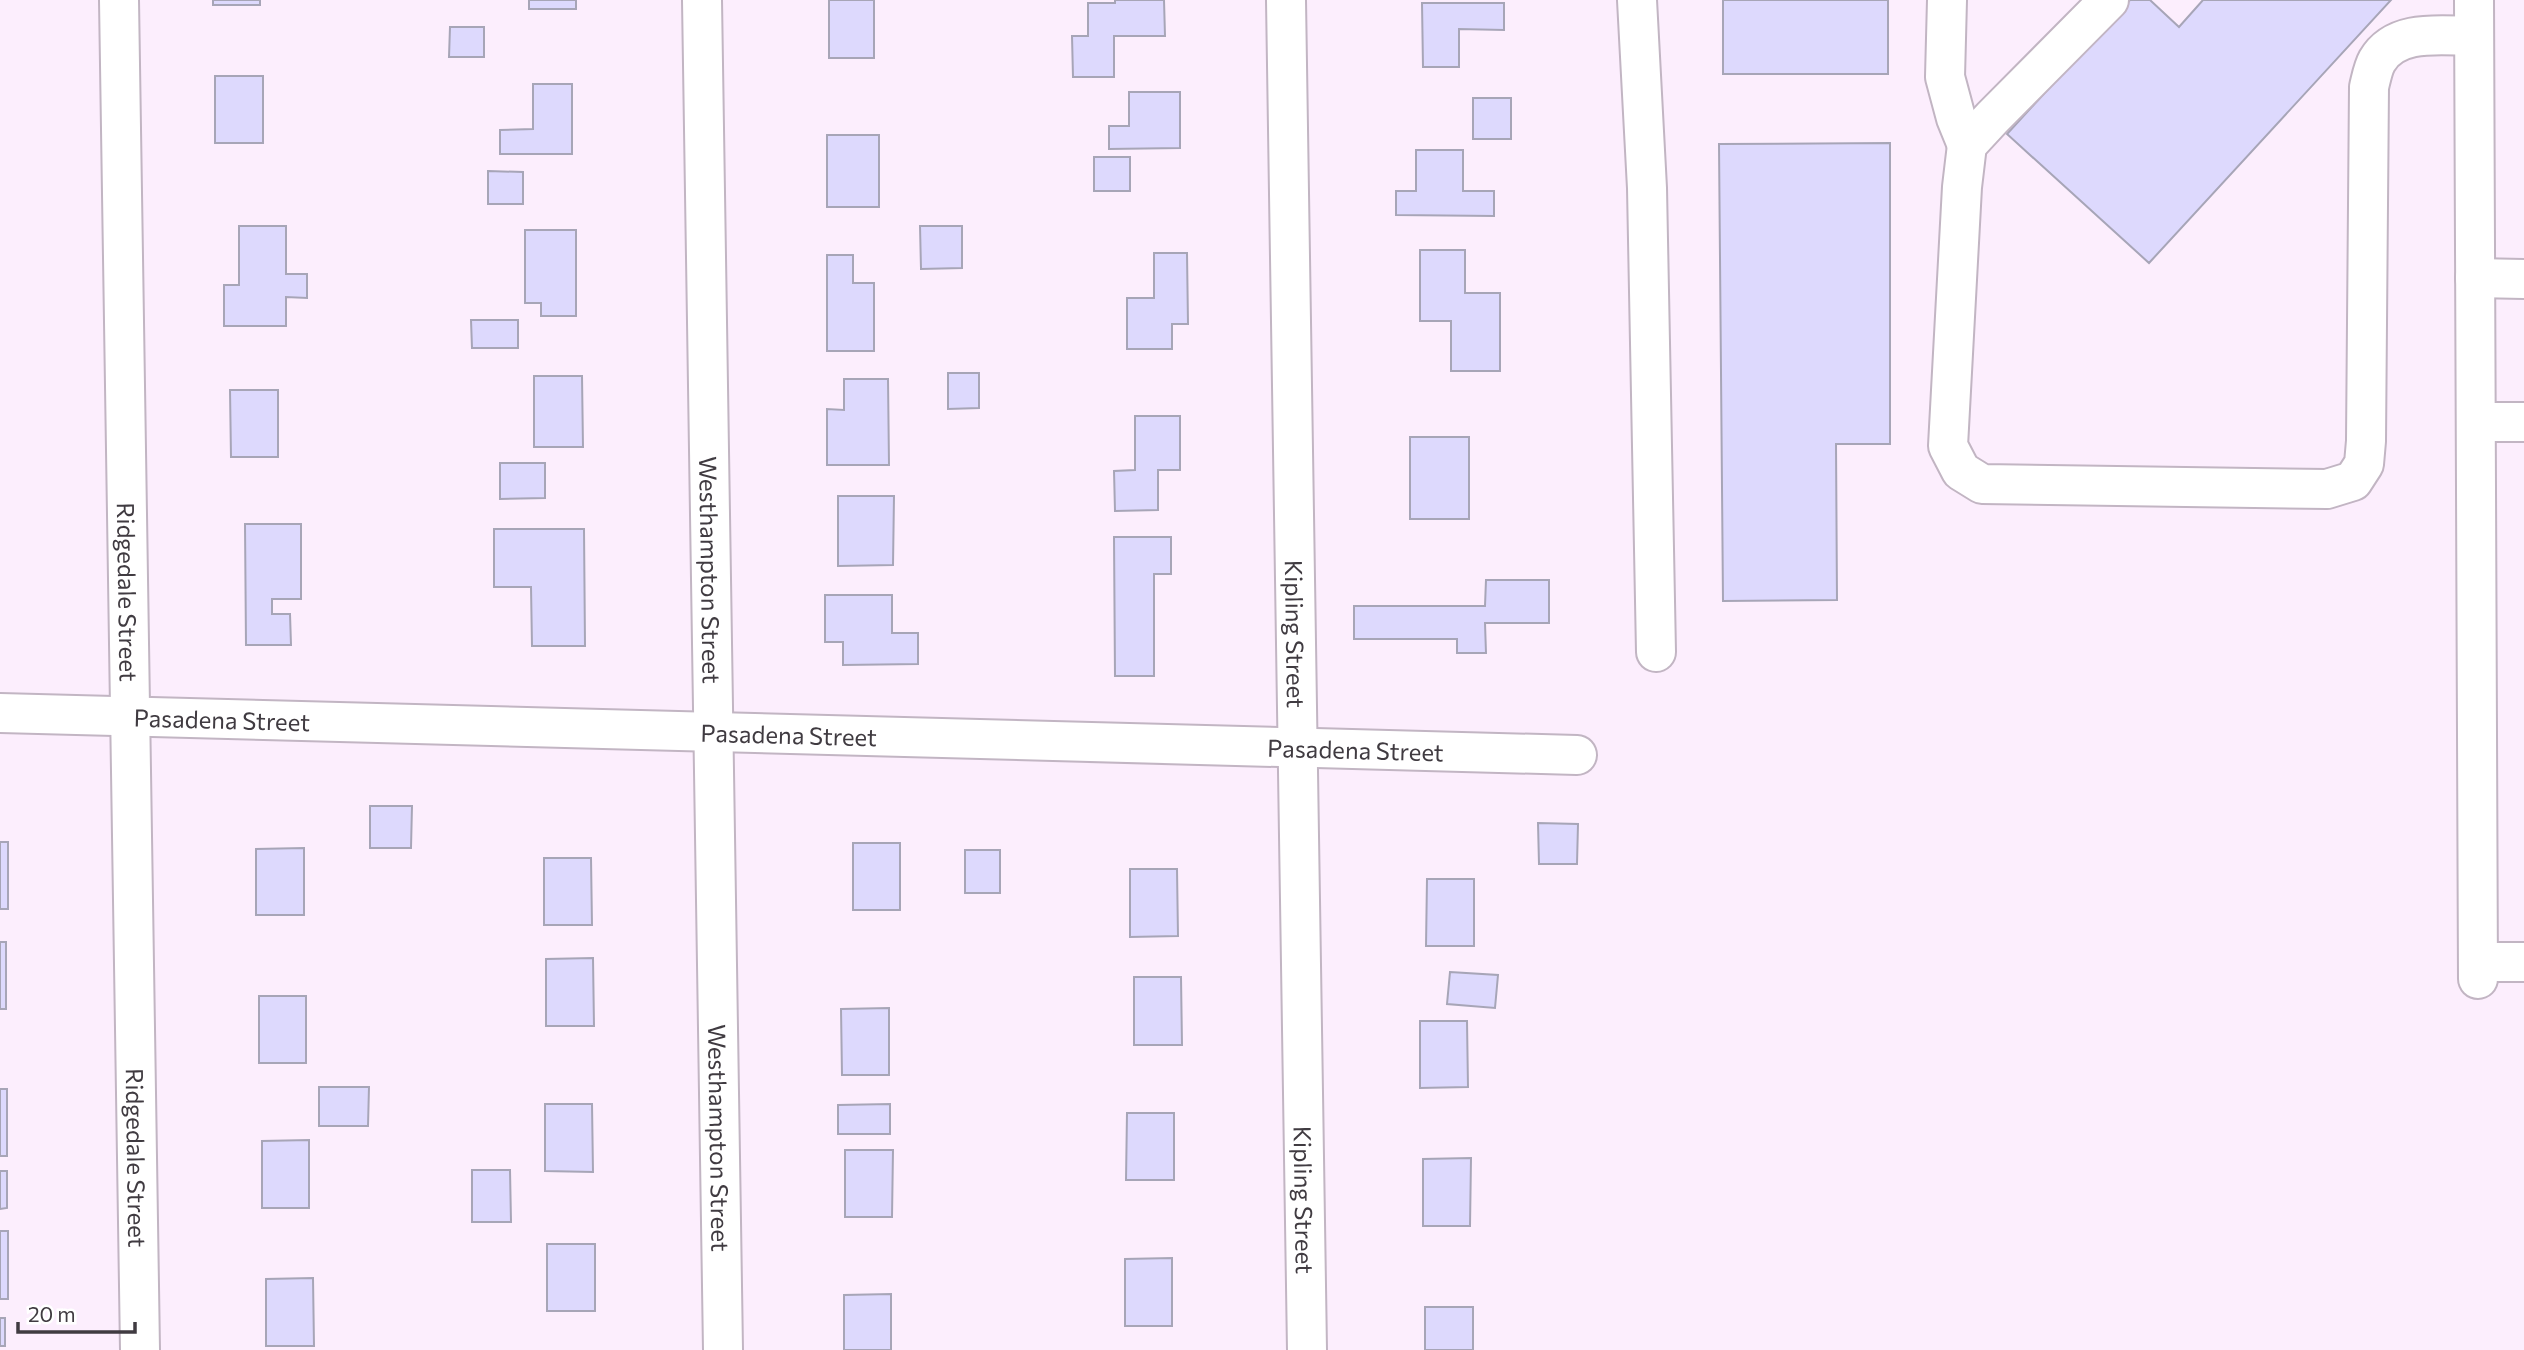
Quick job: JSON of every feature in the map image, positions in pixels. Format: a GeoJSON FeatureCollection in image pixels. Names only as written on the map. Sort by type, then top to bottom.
{"type":"FeatureCollection","features":[{"type":"Feature","properties":{"kind":"street","name":"Ridgedale Street"},"geometry":{"type":"LineString","coordinates":[[118,0],[140,1350]]}},
{"type":"Feature","properties":{"kind":"street","name":"Westhampton Street"},"geometry":{"type":"LineString","coordinates":[[702,0],[723,1350]]}},
{"type":"Feature","properties":{"kind":"street","name":"Kipling Street"},"geometry":{"type":"LineString","coordinates":[[1286,0],[1307,1350]]}},
{"type":"Feature","properties":{"kind":"street"},"geometry":{"type":"LineString","coordinates":[[1637,0],[1647,188],[1656,652]]}},
{"type":"Feature","properties":{"kind":"street"},"geometry":{"type":"LineString","coordinates":[[1947,0],[1945,77],[1956,118],[1967,145],[1962,187],[1948,446],[1961,471],[1982,484],[2327,489],[2353,481],[2364,464],[2366,441],[2369,87],[2376,62],[2390,45],[2474,18],[2478,970],[2524,962]]}},
{"type":"Feature","properties":{"kind":"street"},"geometry":{"type":"LineString","coordinates":[[1967,145],[2109,0]]}},
{"type":"Feature","properties":{"kind":"street"},"geometry":{"type":"LineString","coordinates":[[2475,278],[2524,279]]}},
{"type":"Feature","properties":{"kind":"street"},"geometry":{"type":"LineString","coordinates":[[2476,422],[2524,422]]}},
{"type":"Feature","properties":{"kind":"street","name":"Pasadena Street"},"geometry":{"type":"LineString","coordinates":[[0,713],[1577,755]]}},
{"type":"Feature","properties":{"kind":"building"},"geometry":{"type":"Polygon","coordinates":[[[213,0],[260,0],[260,5],[213,5],[213,0]]]}},
{"type":"Feature","properties":{"kind":"building"},"geometry":{"type":"Polygon","coordinates":[[[529,0],[576,0],[576,9],[529,9],[529,0]]]}},
{"type":"Feature","properties":{"kind":"building"},"geometry":{"type":"Polygon","coordinates":[[[829,0],[874,0],[874,58],[829,58],[829,0]]]}},
{"type":"Feature","properties":{"kind":"building"},"geometry":{"type":"Polygon","coordinates":[[[1115,0],[1164,0],[1165,36],[1114,36],[1114,77],[1073,77],[1072,36],[1088,36],[1088,3],[1115,3],[1115,0]]]}},
{"type":"Feature","properties":{"kind":"building"},"geometry":{"type":"Polygon","coordinates":[[[1723,0],[1888,0],[1888,74],[1723,74],[1723,0]]]}},
{"type":"Feature","properties":{"kind":"building"},"geometry":{"type":"Polygon","coordinates":[[[2130,0],[2150,0],[2179,27],[2203,0],[2391,0],[2149,263],[2007,134],[2130,0]]]}},
{"type":"Feature","properties":{"kind":"building"},"geometry":{"type":"Polygon","coordinates":[[[1422,3],[1504,3],[1504,30],[1459,29],[1459,67],[1423,67],[1422,3]]]}},
{"type":"Feature","properties":{"kind":"building"},"geometry":{"type":"Polygon","coordinates":[[[450,27],[484,27],[484,57],[449,57],[450,27]]]}},
{"type":"Feature","properties":{"kind":"building"},"geometry":{"type":"Polygon","coordinates":[[[215,76],[263,76],[263,143],[215,143],[215,76]]]}},
{"type":"Feature","properties":{"kind":"building"},"geometry":{"type":"Polygon","coordinates":[[[533,84],[572,84],[572,154],[500,154],[500,130],[533,129],[533,84]]]}},
{"type":"Feature","properties":{"kind":"building"},"geometry":{"type":"Polygon","coordinates":[[[1129,92],[1180,92],[1180,148],[1109,149],[1109,126],[1129,126],[1129,92]]]}},
{"type":"Feature","properties":{"kind":"building"},"geometry":{"type":"Polygon","coordinates":[[[1473,98],[1511,98],[1511,139],[1473,139],[1473,98]]]}},
{"type":"Feature","properties":{"kind":"building"},"geometry":{"type":"Polygon","coordinates":[[[827,135],[879,135],[879,207],[827,207],[827,135]]]}},
{"type":"Feature","properties":{"kind":"building"},"geometry":{"type":"Polygon","coordinates":[[[1890,143],[1890,444],[1836,444],[1837,600],[1723,601],[1719,144],[1890,143]]]}},
{"type":"Feature","properties":{"kind":"building"},"geometry":{"type":"Polygon","coordinates":[[[1416,150],[1463,150],[1463,191],[1494,191],[1494,216],[1396,215],[1396,191],[1416,191],[1416,150]]]}},
{"type":"Feature","properties":{"kind":"building"},"geometry":{"type":"Polygon","coordinates":[[[1094,157],[1130,157],[1130,191],[1094,191],[1094,157]]]}},
{"type":"Feature","properties":{"kind":"building"},"geometry":{"type":"Polygon","coordinates":[[[488,171],[523,172],[523,204],[488,204],[488,171]]]}},
{"type":"Feature","properties":{"kind":"building"},"geometry":{"type":"Polygon","coordinates":[[[239,226],[286,226],[286,274],[307,274],[307,298],[286,297],[286,326],[224,326],[224,285],[239,285],[239,226]]]}},
{"type":"Feature","properties":{"kind":"building"},"geometry":{"type":"Polygon","coordinates":[[[920,226],[962,226],[962,268],[921,269],[920,226]]]}},
{"type":"Feature","properties":{"kind":"building"},"geometry":{"type":"Polygon","coordinates":[[[525,230],[576,230],[576,316],[541,316],[541,303],[525,303],[525,230]]]}},
{"type":"Feature","properties":{"kind":"building"},"geometry":{"type":"Polygon","coordinates":[[[1420,250],[1465,250],[1465,293],[1500,293],[1500,371],[1451,371],[1451,321],[1420,321],[1420,250]]]}},
{"type":"Feature","properties":{"kind":"building"},"geometry":{"type":"Polygon","coordinates":[[[1154,253],[1187,253],[1188,324],[1172,324],[1172,349],[1127,349],[1127,298],[1154,298],[1154,253]]]}},
{"type":"Feature","properties":{"kind":"building"},"geometry":{"type":"Polygon","coordinates":[[[827,255],[853,255],[853,283],[874,283],[874,351],[827,351],[827,255]]]}},
{"type":"Feature","properties":{"kind":"building"},"geometry":{"type":"Polygon","coordinates":[[[471,320],[518,320],[518,348],[472,348],[471,320]]]}},
{"type":"Feature","properties":{"kind":"building"},"geometry":{"type":"Polygon","coordinates":[[[948,373],[979,373],[979,408],[948,409],[948,373]]]}},
{"type":"Feature","properties":{"kind":"building"},"geometry":{"type":"Polygon","coordinates":[[[534,376],[582,376],[583,447],[534,447],[534,376]]]}},
{"type":"Feature","properties":{"kind":"building"},"geometry":{"type":"Polygon","coordinates":[[[844,379],[888,379],[889,465],[827,465],[827,409],[844,410],[844,379]]]}},
{"type":"Feature","properties":{"kind":"building"},"geometry":{"type":"Polygon","coordinates":[[[230,390],[278,390],[278,457],[231,457],[230,390]]]}},
{"type":"Feature","properties":{"kind":"building"},"geometry":{"type":"Polygon","coordinates":[[[1135,416],[1180,416],[1180,470],[1158,470],[1158,510],[1115,511],[1114,471],[1135,470],[1135,416]]]}},
{"type":"Feature","properties":{"kind":"building"},"geometry":{"type":"Polygon","coordinates":[[[1410,437],[1469,437],[1469,519],[1410,519],[1410,437]]]}},
{"type":"Feature","properties":{"kind":"building"},"geometry":{"type":"Polygon","coordinates":[[[500,463],[545,463],[545,498],[500,499],[500,463]]]}},
{"type":"Feature","properties":{"kind":"building"},"geometry":{"type":"Polygon","coordinates":[[[838,496],[894,496],[893,565],[838,566],[838,496]]]}},
{"type":"Feature","properties":{"kind":"building"},"geometry":{"type":"Polygon","coordinates":[[[245,524],[301,524],[301,599],[272,599],[272,614],[290,614],[291,645],[246,645],[245,524]]]}},
{"type":"Feature","properties":{"kind":"building"},"geometry":{"type":"Polygon","coordinates":[[[494,529],[584,529],[585,646],[532,646],[531,587],[494,587],[494,529]]]}},
{"type":"Feature","properties":{"kind":"building"},"geometry":{"type":"Polygon","coordinates":[[[1114,537],[1171,537],[1171,574],[1154,574],[1154,676],[1115,676],[1114,537]]]}},
{"type":"Feature","properties":{"kind":"building"},"geometry":{"type":"Polygon","coordinates":[[[1486,580],[1549,580],[1549,623],[1485,623],[1486,653],[1457,653],[1457,639],[1354,639],[1354,606],[1485,606],[1486,580]]]}},
{"type":"Feature","properties":{"kind":"building"},"geometry":{"type":"Polygon","coordinates":[[[825,595],[892,595],[892,633],[918,633],[918,664],[843,665],[843,642],[825,642],[825,595]]]}},
{"type":"Feature","properties":{"kind":"building"},"geometry":{"type":"Polygon","coordinates":[[[370,806],[412,806],[411,848],[370,848],[370,806]]]}},
{"type":"Feature","properties":{"kind":"building"},"geometry":{"type":"Polygon","coordinates":[[[1538,823],[1578,824],[1577,864],[1539,864],[1538,823]]]}},
{"type":"Feature","properties":{"kind":"building"},"geometry":{"type":"Polygon","coordinates":[[[0,842],[8,842],[8,909],[0,909],[0,842]]]}},
{"type":"Feature","properties":{"kind":"building"},"geometry":{"type":"Polygon","coordinates":[[[853,843],[900,843],[900,910],[853,910],[853,843]]]}},
{"type":"Feature","properties":{"kind":"building"},"geometry":{"type":"Polygon","coordinates":[[[304,848],[304,915],[256,915],[256,849],[304,848]]]}},
{"type":"Feature","properties":{"kind":"building"},"geometry":{"type":"Polygon","coordinates":[[[965,850],[1000,850],[1000,893],[965,893],[965,850]]]}},
{"type":"Feature","properties":{"kind":"building"},"geometry":{"type":"Polygon","coordinates":[[[544,858],[591,858],[592,925],[544,925],[544,858]]]}},
{"type":"Feature","properties":{"kind":"building"},"geometry":{"type":"Polygon","coordinates":[[[1130,869],[1177,869],[1178,936],[1130,937],[1130,869]]]}},
{"type":"Feature","properties":{"kind":"building"},"geometry":{"type":"Polygon","coordinates":[[[1427,879],[1474,879],[1474,946],[1426,946],[1427,879]]]}},
{"type":"Feature","properties":{"kind":"building"},"geometry":{"type":"Polygon","coordinates":[[[0,942],[6,942],[6,1009],[0,1009],[0,942]]]}},
{"type":"Feature","properties":{"kind":"building"},"geometry":{"type":"Polygon","coordinates":[[[593,958],[594,1026],[546,1026],[546,959],[593,958]]]}},
{"type":"Feature","properties":{"kind":"building"},"geometry":{"type":"Polygon","coordinates":[[[1450,972],[1498,975],[1495,1008],[1447,1004],[1450,972]]]}},
{"type":"Feature","properties":{"kind":"building"},"geometry":{"type":"Polygon","coordinates":[[[1134,977],[1181,977],[1182,1045],[1134,1045],[1134,977]]]}},
{"type":"Feature","properties":{"kind":"building"},"geometry":{"type":"Polygon","coordinates":[[[259,996],[306,996],[306,1063],[259,1063],[259,996]]]}},
{"type":"Feature","properties":{"kind":"building"},"geometry":{"type":"Polygon","coordinates":[[[889,1008],[889,1075],[842,1075],[841,1009],[889,1008]]]}},
{"type":"Feature","properties":{"kind":"building"},"geometry":{"type":"Polygon","coordinates":[[[1420,1021],[1467,1021],[1468,1087],[1420,1088],[1420,1021]]]}},
{"type":"Feature","properties":{"kind":"building"},"geometry":{"type":"Polygon","coordinates":[[[319,1087],[369,1087],[368,1126],[319,1126],[319,1087]]]}},
{"type":"Feature","properties":{"kind":"building"},"geometry":{"type":"Polygon","coordinates":[[[0,1089],[7,1089],[7,1156],[0,1156],[0,1089]]]}},
{"type":"Feature","properties":{"kind":"building"},"geometry":{"type":"Polygon","coordinates":[[[545,1104],[592,1104],[593,1172],[545,1171],[545,1104]]]}},
{"type":"Feature","properties":{"kind":"building"},"geometry":{"type":"Polygon","coordinates":[[[890,1104],[890,1134],[838,1134],[838,1105],[890,1104]]]}},
{"type":"Feature","properties":{"kind":"building"},"geometry":{"type":"Polygon","coordinates":[[[1127,1113],[1174,1113],[1174,1180],[1126,1180],[1127,1113]]]}},
{"type":"Feature","properties":{"kind":"building"},"geometry":{"type":"Polygon","coordinates":[[[309,1140],[309,1208],[262,1208],[262,1141],[309,1140]]]}},
{"type":"Feature","properties":{"kind":"building"},"geometry":{"type":"Polygon","coordinates":[[[845,1150],[893,1150],[892,1217],[845,1217],[845,1150]]]}},
{"type":"Feature","properties":{"kind":"building"},"geometry":{"type":"Polygon","coordinates":[[[1471,1158],[1470,1226],[1423,1226],[1423,1159],[1471,1158]]]}},
{"type":"Feature","properties":{"kind":"building"},"geometry":{"type":"Polygon","coordinates":[[[472,1170],[510,1170],[511,1222],[472,1222],[472,1170]]]}},
{"type":"Feature","properties":{"kind":"building"},"geometry":{"type":"Polygon","coordinates":[[[0,1171],[7,1171],[7,1208],[0,1209],[0,1171]]]}},
{"type":"Feature","properties":{"kind":"building"},"geometry":{"type":"Polygon","coordinates":[[[0,1231],[8,1231],[8,1299],[0,1299],[0,1231]]]}},
{"type":"Feature","properties":{"kind":"building"},"geometry":{"type":"Polygon","coordinates":[[[547,1244],[595,1244],[595,1311],[547,1311],[547,1244]]]}},
{"type":"Feature","properties":{"kind":"building"},"geometry":{"type":"Polygon","coordinates":[[[1172,1258],[1172,1326],[1125,1326],[1125,1259],[1172,1258]]]}},
{"type":"Feature","properties":{"kind":"building"},"geometry":{"type":"Polygon","coordinates":[[[313,1278],[314,1346],[266,1346],[266,1279],[313,1278]]]}},
{"type":"Feature","properties":{"kind":"building"},"geometry":{"type":"Polygon","coordinates":[[[891,1294],[891,1350],[844,1350],[844,1295],[891,1294]]]}},
{"type":"Feature","properties":{"kind":"building"},"geometry":{"type":"Polygon","coordinates":[[[1425,1307],[1473,1307],[1473,1350],[1425,1350],[1425,1307]]]}},
{"type":"Feature","properties":{"kind":"building"},"geometry":{"type":"Polygon","coordinates":[[[0,1318],[5,1318],[5,1346],[0,1346],[0,1318]]]}}]}
